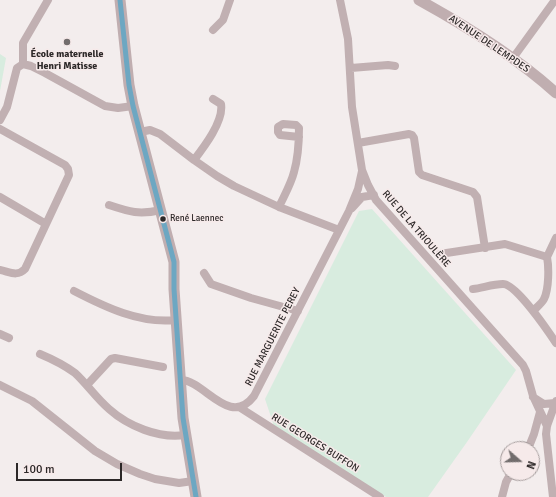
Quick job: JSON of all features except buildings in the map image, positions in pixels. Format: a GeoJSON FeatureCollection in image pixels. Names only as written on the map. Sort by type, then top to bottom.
{"type":"FeatureCollection","features":[{"type":"Feature","properties":{"kind":"street"},"geometry":{"type":"LineString","coordinates":[[23,64],[23,44],[48,0]]}},
{"type":"Feature","properties":{"kind":"street"},"geometry":{"type":"LineString","coordinates":[[120,0],[127,70],[133,106],[174,262],[174,289],[185,435],[196,497]]}},
{"type":"Feature","properties":{"kind":"street"},"geometry":{"type":"LineString","coordinates":[[214,30],[223,20],[230,0]]}},
{"type":"Feature","properties":{"kind":"street","name":"RUE DE LA TRIOULÈRE"},"geometry":{"type":"LineString","coordinates":[[340,0],[345,22],[351,68],[352,107],[362,170],[368,185],[376,200],[523,365],[526,371],[532,396],[547,426]]}},
{"type":"Feature","properties":{"kind":"street","name":"AVENUE DE LEMPDES"},"geometry":{"type":"LineString","coordinates":[[419,0],[462,24],[514,58],[556,93]]}},
{"type":"Feature","properties":{"kind":"street"},"geometry":{"type":"LineString","coordinates":[[514,58],[555,0]]}},
{"type":"Feature","properties":{"kind":"street"},"geometry":{"type":"LineString","coordinates":[[0,120],[7,107],[17,68],[23,64],[45,73],[105,106],[118,108],[133,106]]}},
{"type":"Feature","properties":{"kind":"street"},"geometry":{"type":"LineString","coordinates":[[351,68],[388,65],[395,66]]}},
{"type":"Feature","properties":{"kind":"street"},"geometry":{"type":"LineString","coordinates":[[194,160],[212,134],[222,110],[221,104],[213,99]]}},
{"type":"Feature","properties":{"kind":"street"},"geometry":{"type":"LineString","coordinates":[[0,129],[65,165],[68,169],[69,175],[25,269],[21,273],[16,274],[0,270]]}},
{"type":"Feature","properties":{"kind":"street"},"geometry":{"type":"LineString","coordinates":[[140,132],[150,130],[160,134],[194,160],[228,182],[279,207],[339,230]]}},
{"type":"Feature","properties":{"kind":"street"},"geometry":{"type":"LineString","coordinates":[[358,143],[409,134],[412,135],[414,138],[419,172],[422,175],[473,192],[477,197],[485,248]]}},
{"type":"Feature","properties":{"kind":"street"},"geometry":{"type":"LineString","coordinates":[[279,207],[294,173],[298,153],[299,137]]}},
{"type":"Feature","properties":{"kind":"street","name":"RUE MARGUERITE PEREY"},"geometry":{"type":"LineString","coordinates":[[239,407],[249,402],[254,396],[349,211],[358,189],[362,170]]}},
{"type":"Feature","properties":{"kind":"street"},"geometry":{"type":"LineString","coordinates":[[358,189],[368,185]]}},
{"type":"Feature","properties":{"kind":"street","name":"RUE MARGUERITE PEREY"},"geometry":{"type":"LineString","coordinates":[[349,211],[362,197],[374,195]]}},
{"type":"Feature","properties":{"kind":"street"},"geometry":{"type":"LineString","coordinates":[[0,197],[46,224]]}},
{"type":"Feature","properties":{"kind":"street"},"geometry":{"type":"LineString","coordinates":[[109,204],[133,213],[142,214],[161,210]]}},
{"type":"Feature","properties":{"kind":"street"},"geometry":{"type":"LineString","coordinates":[[533,311],[544,300],[549,268],[547,257],[556,238]]}},
{"type":"Feature","properties":{"kind":"street"},"geometry":{"type":"LineString","coordinates":[[440,254],[505,244],[547,257]]}},
{"type":"Feature","properties":{"kind":"street"},"geometry":{"type":"LineString","coordinates":[[204,273],[212,284],[251,298],[298,311]]}},
{"type":"Feature","properties":{"kind":"street"},"geometry":{"type":"LineString","coordinates":[[473,289],[504,284],[512,287],[533,311],[555,341]]}},
{"type":"Feature","properties":{"kind":"street"},"geometry":{"type":"LineString","coordinates":[[74,291],[124,313],[162,321],[176,320]]}},
{"type":"Feature","properties":{"kind":"street"},"geometry":{"type":"LineString","coordinates":[[0,334],[10,338]]}},
{"type":"Feature","properties":{"kind":"street"},"geometry":{"type":"LineString","coordinates":[[40,354],[65,366],[87,385],[92,392],[117,416],[137,427],[160,434],[178,436],[185,435]]}},
{"type":"Feature","properties":{"kind":"street"},"geometry":{"type":"LineString","coordinates":[[87,385],[108,362],[115,358],[163,367]]}},
{"type":"Feature","properties":{"kind":"street"},"geometry":{"type":"LineString","coordinates":[[180,380],[188,381],[221,402],[232,407],[239,407]]}},
{"type":"Feature","properties":{"kind":"street"},"geometry":{"type":"LineString","coordinates":[[0,385],[32,401],[95,451],[117,464],[140,474],[161,480],[179,483],[193,481]]}},
{"type":"Feature","properties":{"kind":"street"},"geometry":{"type":"LineString","coordinates":[[532,396],[544,404],[556,402]]}},
{"type":"Feature","properties":{"kind":"street"},"geometry":{"type":"LineString","coordinates":[[553,497],[547,446],[547,426],[556,402]]}},
{"type":"Feature","properties":{"kind":"street","name":"RUE GEORGES BUFFON"},"geometry":{"type":"LineString","coordinates":[[239,407],[380,497]]}},
{"type":"Feature","properties":{"kind":"street"},"geometry":{"type":"LineString","coordinates":[[531,441],[540,412],[551,415]]}},
{"type":"Feature","properties":{"kind":"street"},"geometry":{"type":"LineString","coordinates":[[502,497],[507,481]]}},
{"type":"Feature","properties":{"kind":"green space"},"geometry":{"type":"Polygon","coordinates":[[[0,54],[6,58],[0,91],[0,54]]]}},
{"type":"Feature","properties":{"kind":"green space"},"geometry":{"type":"Polygon","coordinates":[[[372,209],[516,370],[428,497],[386,497],[274,426],[265,399],[359,211],[372,209]]]}},
{"type":"Feature","properties":{"kind":"transit line"},"geometry":{"type":"LineString","coordinates":[[120,0],[129,85],[133,106],[174,262],[174,289],[183,418],[196,497]]}},
{"type":"Feature","properties":{"kind":"place","name":"École maternelle Henri Matisse"},"geometry":{"type":"Point","coordinates":[67,42]}},
{"type":"Feature","properties":{"kind":"place","name":"René Laennec"},"geometry":{"type":"Point","coordinates":[163,219]}}]}
